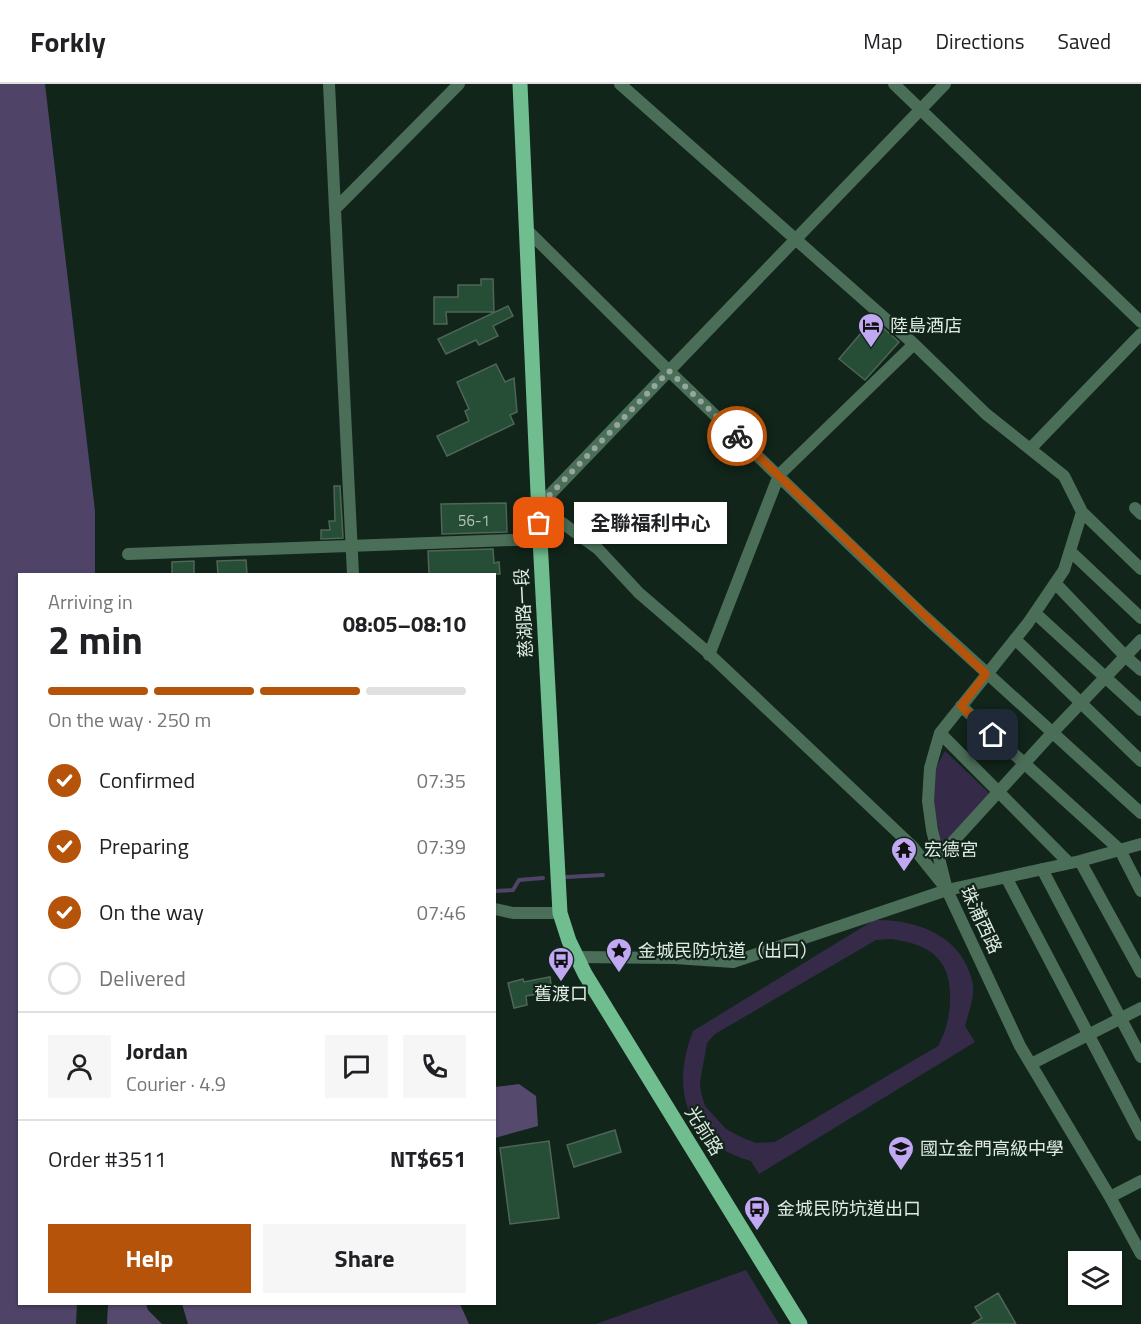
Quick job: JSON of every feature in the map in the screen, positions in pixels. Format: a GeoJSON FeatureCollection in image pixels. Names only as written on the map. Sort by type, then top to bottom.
{"type":"FeatureCollection","features":[{"type":"Feature","properties":{"kind":"main road","name":"慈湖路一段"},"geometry":{"type":"LineString","coordinates":[[520,84],[540,539],[560,914],[576,957]]}},
{"type":"Feature","properties":{"kind":"main road","name":"光前路"},"geometry":{"type":"LineString","coordinates":[[576,957],[800,1324]]}},
{"type":"Feature","properties":{"kind":"street"},"geometry":{"type":"LineString","coordinates":[[329,84],[353,573]]}},
{"type":"Feature","properties":{"kind":"street"},"geometry":{"type":"LineString","coordinates":[[335,209],[459,84]]}},
{"type":"Feature","properties":{"kind":"street"},"geometry":{"type":"LineString","coordinates":[[620,84],[914,344],[986,414],[1064,477],[1082,512],[1141,569]]}},
{"type":"Feature","properties":{"kind":"street"},"geometry":{"type":"LineString","coordinates":[[894,84],[1141,322]]}},
{"type":"Feature","properties":{"kind":"street"},"geometry":{"type":"LineString","coordinates":[[945,84],[539,506],[598,549],[639,593],[709,655],[912,846],[947,890]]}},
{"type":"Feature","properties":{"kind":"street"},"geometry":{"type":"LineString","coordinates":[[527,230],[669,371],[986,674],[1141,813]]}},
{"type":"Feature","properties":{"kind":"street"},"geometry":{"type":"LineString","coordinates":[[1030,449],[1141,334]]}},
{"type":"Feature","properties":{"kind":"street"},"geometry":{"type":"LineString","coordinates":[[709,655],[779,475],[914,344]]}},
{"type":"Feature","properties":{"kind":"street"},"geometry":{"type":"LineString","coordinates":[[1082,512],[1064,570],[1035,613],[940,733],[998,792],[1075,862],[1141,972]]}},
{"type":"Feature","properties":{"kind":"street"},"geometry":{"type":"LineString","coordinates":[[128,554],[540,539]]}},
{"type":"Feature","properties":{"kind":"street"},"geometry":{"type":"LineString","coordinates":[[1070,551],[1141,618]]}},
{"type":"Feature","properties":{"kind":"street"},"geometry":{"type":"LineString","coordinates":[[1055,583],[1141,670]]}},
{"type":"Feature","properties":{"kind":"street"},"geometry":{"type":"LineString","coordinates":[[1035,613],[1141,710]]}},
{"type":"Feature","properties":{"kind":"street"},"geometry":{"type":"LineString","coordinates":[[1015,639],[1141,761]]}},
{"type":"Feature","properties":{"kind":"street"},"geometry":{"type":"LineString","coordinates":[[939,857],[1105,676],[1141,640]]}},
{"type":"Feature","properties":{"kind":"street"},"geometry":{"type":"LineString","coordinates":[[961,706],[1120,850],[1141,891]]}},
{"type":"Feature","properties":{"kind":"street","name":"珠浦西路"},"geometry":{"type":"LineString","coordinates":[[940,733],[930,768],[928,801],[947,890],[1020,1046],[1110,1197],[1141,1254]]}},
{"type":"Feature","properties":{"kind":"street"},"geometry":{"type":"LineString","coordinates":[[576,957],[675,958],[733,962],[947,890],[1075,862],[1141,844]]}},
{"type":"Feature","properties":{"kind":"street"},"geometry":{"type":"LineString","coordinates":[[1042,869],[1141,1058]]}},
{"type":"Feature","properties":{"kind":"street"},"geometry":{"type":"LineString","coordinates":[[1006,877],[1141,1135]]}},
{"type":"Feature","properties":{"kind":"street"},"geometry":{"type":"LineString","coordinates":[[496,909],[513,913],[560,914]]}},
{"type":"Feature","properties":{"kind":"street"},"geometry":{"type":"LineString","coordinates":[[1031,1064],[1141,1008]]}},
{"type":"Feature","properties":{"kind":"street"},"geometry":{"type":"LineString","coordinates":[[1110,1197],[1141,1181]]}},
{"type":"Feature","properties":{"kind":"shaded area"},"geometry":{"type":"Polygon","coordinates":[[[0,84],[45,84],[95,511],[95,573],[18,573],[18,1305],[77,1305],[76,1324],[0,1324],[0,84]]]}},
{"type":"Feature","properties":{"kind":"shaded area"},"geometry":{"type":"Polygon","coordinates":[[[945,751],[990,794],[942,847],[934,805],[933,773],[945,751]]]}},
{"type":"Feature","properties":{"kind":"shaded area"},"geometry":{"type":"Polygon","coordinates":[[[874,920],[905,923],[935,933],[958,952],[972,980],[972,1003],[965,1026],[975,1042],[759,1174],[751,1161],[729,1153],[711,1141],[698,1128],[689,1111],[684,1093],[683,1074],[686,1053],[693,1031],[874,920]],[[892,939],[876,940],[715,1034],[707,1043],[700,1082],[701,1093],[705,1106],[726,1129],[756,1143],[775,1142],[938,1046],[949,1014],[950,987],[947,975],[943,965],[928,950],[892,939]]]}},
{"type":"Feature","properties":{"kind":"shaded area"},"geometry":{"type":"Polygon","coordinates":[[[519,1084],[536,1096],[538,1126],[496,1138],[496,1087],[519,1084]]]}},
{"type":"Feature","properties":{"kind":"shaded area"},"geometry":{"type":"Polygon","coordinates":[[[746,1270],[779,1324],[596,1324],[746,1270]]]}},
{"type":"Feature","properties":{"kind":"shaded area"},"geometry":{"type":"Polygon","coordinates":[[[108,1305],[146,1305],[148,1310],[162,1324],[107,1324],[108,1305]]]}},
{"type":"Feature","properties":{"kind":"shaded area"},"geometry":{"type":"Polygon","coordinates":[[[182,1305],[460,1305],[469,1324],[188,1324],[182,1305]]]}},
{"type":"Feature","properties":{"kind":"building"},"geometry":{"type":"Polygon","coordinates":[[[481,279],[493,279],[494,312],[446,312],[447,324],[434,324],[434,297],[458,297],[458,285],[481,285],[481,279]]]}},
{"type":"Feature","properties":{"kind":"building"},"geometry":{"type":"Polygon","coordinates":[[[508,306],[513,316],[493,326],[498,336],[479,345],[476,340],[446,354],[438,339],[508,306]]]}},
{"type":"Feature","properties":{"kind":"building","name":"陸島酒店"},"geometry":{"type":"Polygon","coordinates":[[[873,319],[899,342],[865,380],[839,359],[873,319]]]}},
{"type":"Feature","properties":{"kind":"building"},"geometry":{"type":"Polygon","coordinates":[[[496,364],[505,382],[514,378],[517,412],[510,415],[514,424],[447,456],[437,436],[469,421],[465,411],[469,409],[457,382],[496,364]]]}},
{"type":"Feature","properties":{"kind":"building"},"geometry":{"type":"Polygon","coordinates":[[[334,486],[340,486],[343,538],[321,539],[321,530],[330,530],[329,521],[335,521],[334,486]]]}},
{"type":"Feature","properties":{"kind":"building"},"geometry":{"type":"Polygon","coordinates":[[[506,503],[507,532],[442,534],[441,504],[506,503]]]}},
{"type":"Feature","properties":{"kind":"building"},"geometry":{"type":"Polygon","coordinates":[[[493,549],[494,563],[499,562],[500,574],[429,573],[428,551],[493,549]]]}},
{"type":"Feature","properties":{"kind":"building"},"geometry":{"type":"Polygon","coordinates":[[[246,560],[247,573],[218,573],[217,561],[246,560]]]}},
{"type":"Feature","properties":{"kind":"building"},"geometry":{"type":"Polygon","coordinates":[[[194,561],[194,573],[172,573],[172,562],[194,561]]]}},
{"type":"Feature","properties":{"kind":"building"},"geometry":{"type":"Polygon","coordinates":[[[550,977],[552,992],[526,996],[527,1005],[514,1008],[508,983],[523,979],[524,982],[550,977]]]}},
{"type":"Feature","properties":{"kind":"building"},"geometry":{"type":"Polygon","coordinates":[[[615,1130],[621,1152],[574,1167],[567,1145],[615,1130]]]}},
{"type":"Feature","properties":{"kind":"building"},"geometry":{"type":"Polygon","coordinates":[[[549,1141],[559,1218],[510,1224],[500,1148],[549,1141]]]}},
{"type":"Feature","properties":{"kind":"building"},"geometry":{"type":"Polygon","coordinates":[[[998,1293],[1016,1324],[972,1324],[982,1318],[975,1307],[998,1293]]]}},
{"type":"Feature","properties":{"kind":"waterway"},"geometry":{"type":"LineString","coordinates":[[567,877],[603,875]]}},
{"type":"Feature","properties":{"kind":"waterway"},"geometry":{"type":"LineString","coordinates":[[496,891],[513,890],[519,880],[543,878]]}},
{"type":"Feature","properties":{"kind":"way so far"},"geometry":{"type":"LineString","coordinates":[[539,523],[539,506],[669,371],[737,436]]}},
{"type":"Feature","properties":{"kind":"place","name":"陸島酒店"},"geometry":{"type":"Point","coordinates":[871,349]}},
{"type":"Feature","properties":{"kind":"place","name":"全聯福利中心"},"geometry":{"type":"Point","coordinates":[539,523]}},
{"type":"Feature","properties":{"kind":"place","name":"宏德宮"},"geometry":{"type":"Point","coordinates":[904,873]}},
{"type":"Feature","properties":{"kind":"place","name":"金城民防坑道（出口）"},"geometry":{"type":"Point","coordinates":[619,974]}},
{"type":"Feature","properties":{"kind":"place","name":"舊渡口"},"geometry":{"type":"Point","coordinates":[561,983]}},
{"type":"Feature","properties":{"kind":"place","name":"國立金門高級中學"},"geometry":{"type":"Point","coordinates":[901,1172]}},
{"type":"Feature","properties":{"kind":"place","name":"金城民防坑道出口"},"geometry":{"type":"Point","coordinates":[757,1232]}},
{"type":"Feature","properties":{"kind":"route"},"geometry":{"type":"LineString","coordinates":[[737,436],[986,674],[961,706],[993,735]]}}]}
